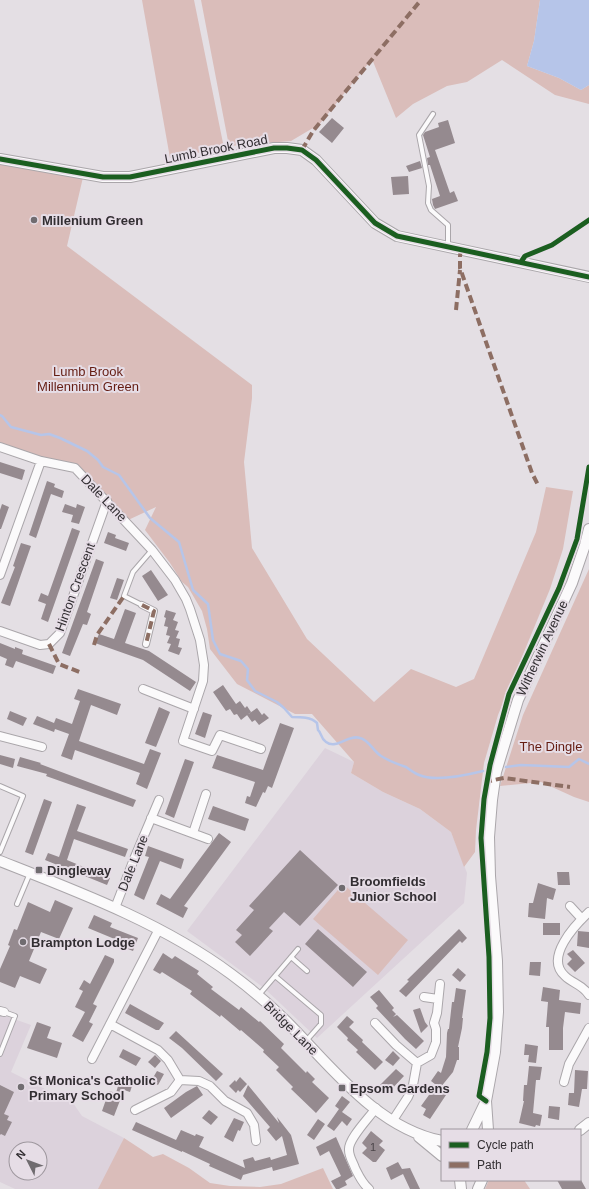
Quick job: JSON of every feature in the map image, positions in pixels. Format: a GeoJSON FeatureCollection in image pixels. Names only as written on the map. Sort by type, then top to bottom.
{"type":"FeatureCollection","features":[{"type":"Feature","properties":{"kind":"street","name":"Lumb Brook Road"},"geometry":{"type":"LineString","coordinates":[[0,159],[103,177],[130,177],[274,148],[302,150],[316,160],[375,223],[397,236],[589,277]]}},
{"type":"Feature","properties":{"kind":"street","name":"Dale Lane"},"geometry":{"type":"LineString","coordinates":[[0,447],[41,461],[75,468],[152,550],[175,580],[186,599],[200,640],[204,665],[203,680],[183,741],[212,752],[220,735],[261,748]]}},
{"type":"Feature","properties":{"kind":"street"},"geometry":{"type":"LineString","coordinates":[[0,575],[41,461]]}},
{"type":"Feature","properties":{"kind":"street","name":"Hinton Crescent"},"geometry":{"type":"LineString","coordinates":[[0,631],[40,646],[49,644],[60,633],[107,501]]}},
{"type":"Feature","properties":{"kind":"street","name":"Witherwin Avenue"},"geometry":{"type":"LineString","coordinates":[[488,1129],[486,1102],[495,1052],[498,1012],[497,961],[490,876],[489,837],[496,772],[515,706],[572,583],[589,529]]}},
{"type":"Feature","properties":{"kind":"street"},"geometry":{"type":"LineString","coordinates":[[142,605],[154,611],[146,644]]}},
{"type":"Feature","properties":{"kind":"street"},"geometry":{"type":"LineString","coordinates":[[143,689],[194,709]]}},
{"type":"Feature","properties":{"kind":"street"},"geometry":{"type":"LineString","coordinates":[[0,736],[42,747]]}},
{"type":"Feature","properties":{"kind":"street"},"geometry":{"type":"LineString","coordinates":[[193,834],[206,794]]}},
{"type":"Feature","properties":{"kind":"street","name":"Dale Lane"},"geometry":{"type":"LineString","coordinates":[[114,908],[159,800]]}},
{"type":"Feature","properties":{"kind":"street","name":"Dale Lane"},"geometry":{"type":"LineString","coordinates":[[151,818],[208,839]]}},
{"type":"Feature","properties":{"kind":"street","name":"Bridge Lane"},"geometry":{"type":"LineString","coordinates":[[0,861],[114,908],[159,929],[206,957],[231,974],[286,1020],[327,1065],[360,1096],[393,1120],[417,1134],[441,1155]]}},
{"type":"Feature","properties":{"kind":"street"},"geometry":{"type":"LineString","coordinates":[[570,906],[582,919]]}},
{"type":"Feature","properties":{"kind":"street"},"geometry":{"type":"LineString","coordinates":[[589,912],[565,940],[558,956],[557,964],[560,972],[578,984],[589,995]]}},
{"type":"Feature","properties":{"kind":"street"},"geometry":{"type":"LineString","coordinates":[[92,1059],[159,929]]}},
{"type":"Feature","properties":{"kind":"street"},"geometry":{"type":"LineString","coordinates":[[393,1120],[408,1097],[413,1085],[417,1063],[431,1055],[436,1042],[436,1029],[434,1023],[437,1014],[440,984]]}},
{"type":"Feature","properties":{"kind":"street"},"geometry":{"type":"LineString","coordinates":[[424,997],[438,999]]}},
{"type":"Feature","properties":{"kind":"street"},"geometry":{"type":"LineString","coordinates":[[375,1023],[396,1045],[417,1063]]}},
{"type":"Feature","properties":{"kind":"street"},"geometry":{"type":"LineString","coordinates":[[110,1024],[158,1050],[168,1060],[180,1080]]}},
{"type":"Feature","properties":{"kind":"street"},"geometry":{"type":"LineString","coordinates":[[564,1082],[569,1064],[589,1028]]}},
{"type":"Feature","properties":{"kind":"street"},"geometry":{"type":"LineString","coordinates":[[135,1110],[171,1092],[180,1080]]}},
{"type":"Feature","properties":{"kind":"street"},"geometry":{"type":"LineString","coordinates":[[180,1080],[199,1081],[210,1086],[225,1101],[247,1113],[254,1125],[256,1142]]}},
{"type":"Feature","properties":{"kind":"street","name":"Witherwin Avenue"},"geometry":{"type":"LineString","coordinates":[[472,1129],[486,1102]]}},
{"type":"Feature","properties":{"kind":"street"},"geometry":{"type":"LineString","coordinates":[[369,1189],[364,1185],[352,1162],[349,1147],[352,1140],[376,1108]]}},
{"type":"Feature","properties":{"kind":"street"},"geometry":{"type":"LineString","coordinates":[[581,1129],[589,1123]]}},
{"type":"Feature","properties":{"kind":"street","name":"Bridge Lane"},"geometry":{"type":"LineString","coordinates":[[417,1134],[441,1141]]}},
{"type":"Feature","properties":{"kind":"lane"},"geometry":{"type":"LineString","coordinates":[[432,114],[419,135],[429,186],[428,203],[432,210],[448,225],[448,246]]}},
{"type":"Feature","properties":{"kind":"lane"},"geometry":{"type":"LineString","coordinates":[[142,605],[124,596],[133,572],[152,550]]}},
{"type":"Feature","properties":{"kind":"lane"},"geometry":{"type":"LineString","coordinates":[[0,786],[23,796],[0,852]]}},
{"type":"Feature","properties":{"kind":"lane"},"geometry":{"type":"LineString","coordinates":[[17,904],[30,873]]}},
{"type":"Feature","properties":{"kind":"lane"},"geometry":{"type":"LineString","coordinates":[[258,996],[298,949]]}},
{"type":"Feature","properties":{"kind":"lane"},"geometry":{"type":"LineString","coordinates":[[291,957],[307,971]]}},
{"type":"Feature","properties":{"kind":"lane"},"geometry":{"type":"LineString","coordinates":[[275,976],[321,1015],[320,1024],[306,1042]]}},
{"type":"Feature","properties":{"kind":"lane"},"geometry":{"type":"LineString","coordinates":[[0,1054],[15,1016],[2,1011]]}},
{"type":"Feature","properties":{"kind":"shaded area","name":"Broomfields Junior School"},"geometry":{"type":"Polygon","coordinates":[[[325,748],[354,762],[351,773],[383,792],[420,809],[451,832],[467,873],[464,903],[317,1038],[264,988],[187,931],[325,748]]]}},
{"type":"Feature","properties":{"kind":"shaded area","name":"St Monica's Catholic Primary School"},"geometry":{"type":"Polygon","coordinates":[[[0,1014],[31,1025],[11,1072],[73,1103],[82,1116],[124,1138],[99,1189],[15,1189],[0,1182],[0,1014]]]}},
{"type":"Feature","properties":{"kind":"green space"},"geometry":{"type":"Polygon","coordinates":[[[142,0],[194,0],[224,148],[170,158],[142,0]]]}},
{"type":"Feature","properties":{"kind":"green space"},"geometry":{"type":"Polygon","coordinates":[[[201,0],[540,0],[534,41],[527,66],[559,78],[581,90],[589,85],[589,104],[555,95],[502,60],[467,82],[447,86],[413,104],[396,118],[372,59],[314,131],[313,128],[291,141],[229,146],[201,0]]]}},
{"type":"Feature","properties":{"kind":"green space","name":"Lumb Brook Millennium Green"},"geometry":{"type":"Polygon","coordinates":[[[0,159],[84,173],[67,246],[252,385],[252,398],[244,462],[252,548],[307,639],[374,702],[411,669],[456,687],[474,679],[536,532],[546,487],[573,491],[563,549],[550,589],[498,715],[484,763],[476,830],[475,852],[464,867],[451,832],[420,809],[383,792],[351,773],[354,762],[312,714],[295,714],[237,684],[210,649],[202,611],[188,587],[182,582],[170,563],[145,530],[156,507],[126,521],[75,468],[0,443],[0,159]]]}},
{"type":"Feature","properties":{"kind":"green space","name":"The Dingle"},"geometry":{"type":"Polygon","coordinates":[[[589,569],[589,802],[541,782],[500,786],[523,715],[589,569]]]}},
{"type":"Feature","properties":{"kind":"green space"},"geometry":{"type":"Polygon","coordinates":[[[343,884],[408,940],[378,975],[313,919],[343,884]]]}},
{"type":"Feature","properties":{"kind":"green space"},"geometry":{"type":"Polygon","coordinates":[[[124,1138],[153,1157],[163,1154],[189,1168],[210,1183],[230,1186],[260,1187],[281,1184],[323,1168],[333,1189],[98,1189],[124,1138]]]}},
{"type":"Feature","properties":{"kind":"green space"},"geometry":{"type":"Polygon","coordinates":[[[489,1181],[525,1181],[530,1189],[485,1189],[489,1181]]]}},
{"type":"Feature","properties":{"kind":"water"},"geometry":{"type":"Polygon","coordinates":[[[540,0],[589,0],[589,85],[581,90],[559,78],[527,66],[534,41],[540,0]]]}},
{"type":"Feature","properties":{"kind":"building"},"geometry":{"type":"Polygon","coordinates":[[[332,118],[344,128],[332,143],[319,132],[332,118]]]}},
{"type":"Feature","properties":{"kind":"building"},"geometry":{"type":"Polygon","coordinates":[[[448,120],[455,143],[435,150],[450,193],[454,191],[458,201],[435,209],[432,199],[440,196],[430,165],[428,165],[427,158],[430,157],[423,135],[425,132],[439,127],[438,123],[448,120]]]}},
{"type":"Feature","properties":{"kind":"building"},"geometry":{"type":"Polygon","coordinates":[[[420,161],[422,168],[409,172],[406,166],[420,161]]]}},
{"type":"Feature","properties":{"kind":"building"},"geometry":{"type":"Polygon","coordinates":[[[408,176],[409,194],[393,195],[391,177],[408,176]]]}},
{"type":"Feature","properties":{"kind":"building"},"geometry":{"type":"Polygon","coordinates":[[[0,462],[25,470],[22,480],[0,473],[0,462]]]}},
{"type":"Feature","properties":{"kind":"building"},"geometry":{"type":"Polygon","coordinates":[[[47,481],[55,484],[54,487],[64,491],[62,498],[51,494],[36,538],[29,535],[47,481]]]}},
{"type":"Feature","properties":{"kind":"building"},"geometry":{"type":"Polygon","coordinates":[[[2,504],[9,507],[0,529],[0,510],[2,504]]]}},
{"type":"Feature","properties":{"kind":"building"},"geometry":{"type":"Polygon","coordinates":[[[65,504],[76,508],[77,504],[85,507],[79,524],[71,522],[73,515],[62,512],[65,504]]]}},
{"type":"Feature","properties":{"kind":"building"},"geometry":{"type":"Polygon","coordinates":[[[72,528],[80,531],[48,622],[41,619],[46,604],[38,601],[41,593],[48,596],[72,528]]]}},
{"type":"Feature","properties":{"kind":"building"},"geometry":{"type":"Polygon","coordinates":[[[108,532],[116,535],[115,538],[129,543],[126,551],[104,543],[108,532]]]}},
{"type":"Feature","properties":{"kind":"building"},"geometry":{"type":"Polygon","coordinates":[[[21,543],[31,546],[10,606],[1,603],[15,567],[13,566],[21,543]]]}},
{"type":"Feature","properties":{"kind":"building"},"geometry":{"type":"Polygon","coordinates":[[[96,559],[104,562],[87,612],[91,614],[87,625],[83,624],[70,656],[62,653],[96,559]]]}},
{"type":"Feature","properties":{"kind":"building"},"geometry":{"type":"Polygon","coordinates":[[[151,570],[168,595],[158,601],[142,576],[151,570]]]}},
{"type":"Feature","properties":{"kind":"building"},"geometry":{"type":"Polygon","coordinates":[[[117,578],[124,580],[117,600],[110,598],[117,578]]]}},
{"type":"Feature","properties":{"kind":"building"},"geometry":{"type":"Polygon","coordinates":[[[125,609],[136,613],[125,643],[149,651],[196,682],[190,691],[143,660],[95,643],[99,634],[114,639],[125,609]]]}},
{"type":"Feature","properties":{"kind":"building"},"geometry":{"type":"Polygon","coordinates":[[[166,610],[176,613],[173,620],[178,622],[175,630],[179,631],[176,638],[180,639],[178,647],[182,648],[179,655],[168,651],[171,644],[167,643],[170,636],[166,635],[168,627],[164,626],[166,610]]]}},
{"type":"Feature","properties":{"kind":"building"},"geometry":{"type":"Polygon","coordinates":[[[0,643],[15,649],[15,647],[23,650],[22,654],[56,666],[53,674],[16,661],[13,668],[5,665],[7,659],[0,656],[0,643]]]}},
{"type":"Feature","properties":{"kind":"building"},"geometry":{"type":"Polygon","coordinates":[[[223,685],[236,704],[240,701],[245,708],[247,706],[251,712],[241,720],[237,714],[234,715],[230,709],[226,711],[213,692],[223,685]]]}},
{"type":"Feature","properties":{"kind":"building"},"geometry":{"type":"Polygon","coordinates":[[[78,689],[121,704],[117,715],[91,705],[79,741],[144,764],[150,749],[161,753],[147,789],[136,784],[140,773],[75,750],[72,760],[61,756],[69,734],[55,729],[54,732],[33,724],[37,716],[54,723],[56,718],[72,724],[80,701],[74,699],[78,689]]]}},
{"type":"Feature","properties":{"kind":"building"},"geometry":{"type":"Polygon","coordinates":[[[159,707],[170,712],[156,747],[145,743],[159,707]]]}},
{"type":"Feature","properties":{"kind":"building"},"geometry":{"type":"Polygon","coordinates":[[[257,708],[262,715],[264,713],[269,718],[259,725],[255,720],[252,722],[247,715],[257,708]]]}},
{"type":"Feature","properties":{"kind":"building"},"geometry":{"type":"Polygon","coordinates":[[[10,711],[27,718],[23,726],[7,719],[10,711]]]}},
{"type":"Feature","properties":{"kind":"building"},"geometry":{"type":"Polygon","coordinates":[[[203,712],[212,715],[205,738],[195,734],[203,712]]]}},
{"type":"Feature","properties":{"kind":"building"},"geometry":{"type":"Polygon","coordinates":[[[280,723],[294,728],[272,788],[268,786],[265,793],[263,792],[256,807],[245,803],[247,796],[250,797],[255,782],[212,768],[217,755],[263,770],[280,723]]]}},
{"type":"Feature","properties":{"kind":"building"},"geometry":{"type":"Polygon","coordinates":[[[0,755],[15,759],[13,768],[0,764],[0,755]]]}},
{"type":"Feature","properties":{"kind":"building"},"geometry":{"type":"Polygon","coordinates":[[[20,757],[41,763],[40,764],[136,800],[133,807],[46,776],[47,774],[17,766],[20,757]]]}},
{"type":"Feature","properties":{"kind":"building"},"geometry":{"type":"Polygon","coordinates":[[[185,759],[194,762],[174,818],[165,814],[185,759]]]}},
{"type":"Feature","properties":{"kind":"building"},"geometry":{"type":"Polygon","coordinates":[[[44,799],[52,802],[33,855],[25,852],[44,799]]]}},
{"type":"Feature","properties":{"kind":"building"},"geometry":{"type":"Polygon","coordinates":[[[77,804],[86,807],[77,831],[128,849],[125,857],[74,839],[67,860],[110,878],[107,885],[45,860],[48,853],[59,857],[77,804]]]}},
{"type":"Feature","properties":{"kind":"building"},"geometry":{"type":"Polygon","coordinates":[[[213,806],[249,819],[245,831],[208,819],[213,806]]]}},
{"type":"Feature","properties":{"kind":"building"},"geometry":{"type":"Polygon","coordinates":[[[219,833],[231,842],[184,906],[188,908],[183,918],[156,904],[161,894],[170,899],[219,833]]]}},
{"type":"Feature","properties":{"kind":"building"},"geometry":{"type":"Polygon","coordinates":[[[148,846],[184,859],[181,869],[160,861],[144,900],[134,895],[149,857],[145,856],[148,846]]]}},
{"type":"Feature","properties":{"kind":"building"},"geometry":{"type":"Polygon","coordinates":[[[300,850],[338,885],[300,926],[284,912],[269,928],[273,931],[250,956],[235,942],[242,935],[236,930],[254,910],[249,906],[300,850]]]}},
{"type":"Feature","properties":{"kind":"building"},"geometry":{"type":"Polygon","coordinates":[[[557,872],[569,872],[570,885],[558,885],[557,872]]]}},
{"type":"Feature","properties":{"kind":"building"},"geometry":{"type":"Polygon","coordinates":[[[538,883],[556,889],[553,900],[547,898],[545,919],[528,917],[529,903],[533,903],[538,883]]]}},
{"type":"Feature","properties":{"kind":"building","name":"Brampton Lodge"},"geometry":{"type":"Polygon","coordinates":[[[55,900],[73,908],[59,939],[41,932],[29,961],[47,969],[40,984],[20,976],[15,988],[0,982],[0,969],[10,946],[8,945],[14,929],[17,930],[28,902],[50,912],[55,900]]]}},
{"type":"Feature","properties":{"kind":"building"},"geometry":{"type":"Polygon","coordinates":[[[94,915],[112,923],[110,927],[138,938],[133,951],[115,944],[117,940],[88,928],[94,915]]]}},
{"type":"Feature","properties":{"kind":"building"},"geometry":{"type":"Polygon","coordinates":[[[543,923],[560,923],[560,935],[543,935],[543,923]]]}},
{"type":"Feature","properties":{"kind":"building"},"geometry":{"type":"Polygon","coordinates":[[[318,929],[367,972],[353,987],[305,944],[318,929]]]}},
{"type":"Feature","properties":{"kind":"building"},"geometry":{"type":"Polygon","coordinates":[[[459,929],[467,938],[462,943],[460,941],[406,997],[399,991],[409,981],[407,980],[459,929]]]}},
{"type":"Feature","properties":{"kind":"building"},"geometry":{"type":"Polygon","coordinates":[[[578,931],[589,932],[589,948],[577,946],[578,931]]]}},
{"type":"Feature","properties":{"kind":"building"},"geometry":{"type":"Polygon","coordinates":[[[573,950],[585,963],[575,972],[567,964],[572,959],[567,954],[573,950]]]}},
{"type":"Feature","properties":{"kind":"building"},"geometry":{"type":"Polygon","coordinates":[[[163,953],[172,959],[175,956],[199,971],[197,974],[213,987],[211,989],[239,1010],[241,1007],[259,1022],[260,1021],[284,1044],[281,1048],[306,1073],[307,1071],[315,1079],[312,1082],[329,1098],[316,1113],[291,1089],[293,1087],[276,1070],[279,1067],[263,1052],[264,1050],[241,1030],[240,1031],[221,1015],[220,1017],[190,994],[192,991],[162,972],[160,974],[153,970],[163,953]]]}},
{"type":"Feature","properties":{"kind":"building"},"geometry":{"type":"Polygon","coordinates":[[[105,955],[114,959],[114,962],[93,1004],[97,1006],[89,1022],[93,1024],[83,1042],[72,1036],[85,1012],[75,1007],[83,991],[79,989],[84,980],[90,984],[105,955]]]}},
{"type":"Feature","properties":{"kind":"building"},"geometry":{"type":"Polygon","coordinates":[[[530,962],[541,962],[540,976],[529,975],[530,962]]]}},
{"type":"Feature","properties":{"kind":"building"},"geometry":{"type":"Polygon","coordinates":[[[458,968],[466,975],[460,982],[452,975],[458,968]]]}},
{"type":"Feature","properties":{"kind":"building"},"geometry":{"type":"Polygon","coordinates":[[[543,987],[560,990],[559,1000],[581,1003],[580,1014],[565,1012],[563,1050],[549,1050],[549,1027],[546,1027],[548,1002],[541,1001],[543,987]]]}},
{"type":"Feature","properties":{"kind":"building"},"geometry":{"type":"Polygon","coordinates":[[[456,988],[466,990],[462,1028],[458,1047],[459,1060],[457,1060],[453,1072],[440,1088],[431,1081],[438,1071],[441,1073],[446,1057],[447,1033],[456,988]]]}},
{"type":"Feature","properties":{"kind":"building"},"geometry":{"type":"Polygon","coordinates":[[[379,990],[394,1008],[392,1010],[396,1014],[393,1017],[397,1015],[424,1041],[416,1049],[376,1008],[378,1006],[370,997],[379,990]]]}},
{"type":"Feature","properties":{"kind":"building"},"geometry":{"type":"Polygon","coordinates":[[[130,1004],[164,1023],[159,1030],[156,1030],[125,1013],[130,1004]]]}},
{"type":"Feature","properties":{"kind":"building"},"geometry":{"type":"Polygon","coordinates":[[[420,1008],[428,1026],[421,1033],[413,1010],[420,1008]]]}},
{"type":"Feature","properties":{"kind":"building"},"geometry":{"type":"Polygon","coordinates":[[[347,1016],[354,1022],[349,1027],[383,1062],[375,1070],[356,1052],[358,1050],[347,1040],[348,1038],[337,1027],[347,1016]]]}},
{"type":"Feature","properties":{"kind":"building"},"geometry":{"type":"Polygon","coordinates":[[[37,1022],[51,1027],[47,1038],[62,1043],[57,1058],[27,1048],[37,1022]]]}},
{"type":"Feature","properties":{"kind":"building"},"geometry":{"type":"Polygon","coordinates":[[[176,1031],[223,1074],[216,1081],[182,1048],[169,1038],[176,1031]]]}},
{"type":"Feature","properties":{"kind":"building"},"geometry":{"type":"Polygon","coordinates":[[[525,1044],[538,1046],[536,1063],[528,1062],[529,1055],[524,1055],[525,1044]]]}},
{"type":"Feature","properties":{"kind":"building"},"geometry":{"type":"Polygon","coordinates":[[[123,1049],[141,1058],[136,1066],[119,1057],[123,1049]]]}},
{"type":"Feature","properties":{"kind":"building"},"geometry":{"type":"Polygon","coordinates":[[[393,1051],[400,1058],[393,1066],[385,1060],[393,1051]]]}},
{"type":"Feature","properties":{"kind":"building"},"geometry":{"type":"Polygon","coordinates":[[[155,1055],[161,1061],[155,1068],[148,1062],[155,1055]]]}},
{"type":"Feature","properties":{"kind":"building"},"geometry":{"type":"Polygon","coordinates":[[[529,1066],[542,1067],[540,1080],[536,1080],[533,1113],[542,1115],[540,1126],[536,1125],[535,1127],[519,1123],[524,1101],[524,1085],[527,1085],[529,1066]]]}},
{"type":"Feature","properties":{"kind":"building"},"geometry":{"type":"Polygon","coordinates":[[[396,1069],[404,1076],[388,1093],[379,1086],[396,1069]]]}},
{"type":"Feature","properties":{"kind":"building"},"geometry":{"type":"Polygon","coordinates":[[[575,1070],[588,1071],[587,1089],[582,1089],[579,1107],[568,1105],[569,1093],[574,1093],[575,1070]]]}},
{"type":"Feature","properties":{"kind":"building"},"geometry":{"type":"Polygon","coordinates":[[[157,1071],[164,1074],[158,1085],[151,1081],[157,1071]]]}},
{"type":"Feature","properties":{"kind":"building"},"geometry":{"type":"Polygon","coordinates":[[[240,1077],[247,1084],[240,1092],[238,1090],[236,1093],[229,1086],[235,1080],[236,1082],[240,1077]]]}},
{"type":"Feature","properties":{"kind":"building"},"geometry":{"type":"Polygon","coordinates":[[[120,1079],[133,1083],[130,1092],[124,1090],[114,1116],[102,1111],[109,1091],[116,1093],[120,1079]]]}},
{"type":"Feature","properties":{"kind":"building"},"geometry":{"type":"Polygon","coordinates":[[[0,1085],[14,1092],[4,1114],[9,1116],[7,1120],[12,1122],[5,1136],[0,1135],[0,1085]]]}},
{"type":"Feature","properties":{"kind":"building"},"geometry":{"type":"Polygon","coordinates":[[[248,1085],[279,1123],[277,1117],[291,1135],[299,1164],[273,1171],[272,1167],[257,1171],[243,1175],[241,1180],[209,1166],[210,1164],[182,1151],[132,1130],[136,1122],[176,1140],[181,1130],[195,1136],[196,1134],[204,1137],[199,1147],[245,1168],[243,1160],[253,1157],[255,1161],[270,1157],[271,1160],[287,1155],[282,1136],[276,1141],[267,1130],[270,1127],[243,1096],[248,1085]]]}},
{"type":"Feature","properties":{"kind":"building"},"geometry":{"type":"Polygon","coordinates":[[[197,1086],[203,1095],[171,1118],[164,1108],[197,1086]]]}},
{"type":"Feature","properties":{"kind":"building"},"geometry":{"type":"Polygon","coordinates":[[[434,1088],[446,1095],[430,1119],[423,1115],[426,1109],[421,1106],[434,1088]]]}},
{"type":"Feature","properties":{"kind":"building"},"geometry":{"type":"Polygon","coordinates":[[[342,1096],[350,1102],[342,1112],[352,1119],[347,1126],[342,1121],[334,1131],[327,1126],[339,1109],[335,1106],[342,1096]]]}},
{"type":"Feature","properties":{"kind":"building"},"geometry":{"type":"Polygon","coordinates":[[[549,1106],[560,1107],[559,1120],[548,1118],[549,1106]]]}},
{"type":"Feature","properties":{"kind":"building"},"geometry":{"type":"Polygon","coordinates":[[[209,1110],[218,1117],[211,1125],[202,1118],[209,1110]]]}},
{"type":"Feature","properties":{"kind":"building"},"geometry":{"type":"Polygon","coordinates":[[[234,1118],[244,1122],[240,1131],[238,1130],[233,1142],[224,1137],[234,1118]]]}},
{"type":"Feature","properties":{"kind":"building"},"geometry":{"type":"Polygon","coordinates":[[[318,1119],[325,1124],[314,1140],[307,1135],[318,1119]]]}},
{"type":"Feature","properties":{"kind":"building"},"geometry":{"type":"Polygon","coordinates":[[[371,1131],[383,1141],[379,1145],[385,1150],[376,1162],[373,1162],[362,1153],[367,1148],[362,1143],[371,1131]]]}},
{"type":"Feature","properties":{"kind":"building"},"geometry":{"type":"Polygon","coordinates":[[[336,1137],[353,1176],[345,1181],[347,1185],[339,1189],[336,1189],[331,1181],[341,1176],[329,1151],[320,1156],[316,1147],[336,1137]]]}},
{"type":"Feature","properties":{"kind":"building"},"geometry":{"type":"Polygon","coordinates":[[[398,1162],[402,1169],[410,1168],[420,1189],[410,1189],[403,1174],[391,1180],[386,1168],[398,1162]]]}},
{"type":"Feature","properties":{"kind":"building"},"geometry":{"type":"Polygon","coordinates":[[[581,1180],[586,1189],[562,1189],[558,1181],[581,1180]]]}},
{"type":"Feature","properties":{"kind":"waterway"},"geometry":{"type":"LineString","coordinates":[[0,415],[11,427],[41,435],[49,434],[87,451],[98,460],[103,467],[119,475],[150,518],[179,542],[193,590],[208,604],[213,640],[220,654],[241,661],[248,669],[247,680],[255,691],[277,702],[292,717],[306,718],[315,721],[323,739],[330,744],[356,737],[363,739],[384,758],[426,777],[442,778],[483,771]]}},
{"type":"Feature","properties":{"kind":"waterway"},"geometry":{"type":"LineString","coordinates":[[506,767],[521,765],[569,767],[579,759],[589,764]]}},
{"type":"Feature","properties":{"kind":"marked path"},"geometry":{"type":"LineString","coordinates":[[302,150],[313,131],[421,0]]}},
{"type":"Feature","properties":{"kind":"marked path"},"geometry":{"type":"LineString","coordinates":[[461,249],[460,268],[532,473],[538,485]]}},
{"type":"Feature","properties":{"kind":"marked path"},"geometry":{"type":"LineString","coordinates":[[456,310],[460,270]]}},
{"type":"Feature","properties":{"kind":"marked path"},"geometry":{"type":"LineString","coordinates":[[94,645],[97,635],[124,596]]}},
{"type":"Feature","properties":{"kind":"marked path"},"geometry":{"type":"LineString","coordinates":[[142,605],[154,611],[146,644]]}},
{"type":"Feature","properties":{"kind":"marked path"},"geometry":{"type":"LineString","coordinates":[[49,644],[59,664],[82,673]]}},
{"type":"Feature","properties":{"kind":"marked path"},"geometry":{"type":"LineString","coordinates":[[484,782],[504,778],[570,787]]}},
{"type":"Feature","properties":{"kind":"cycle path"},"geometry":{"type":"LineString","coordinates":[[0,159],[103,177],[130,177],[274,148],[302,150],[316,160],[375,223],[397,236],[589,277]]}},
{"type":"Feature","properties":{"kind":"cycle path"},"geometry":{"type":"LineString","coordinates":[[521,262],[525,256],[552,245],[589,220]]}},
{"type":"Feature","properties":{"kind":"cycle path"},"geometry":{"type":"LineString","coordinates":[[486,1101],[479,1096],[487,1052],[490,1018],[489,957],[481,838],[484,799],[490,765],[509,694],[559,588],[577,539],[589,467]]}},
{"type":"Feature","properties":{"kind":"place","name":"Millenium Green"},"geometry":{"type":"Point","coordinates":[34,220]}},
{"type":"Feature","properties":{"kind":"place","name":"Dingleway"},"geometry":{"type":"Point","coordinates":[39,870]}},
{"type":"Feature","properties":{"kind":"place","name":"Broomfields Junior School"},"geometry":{"type":"Point","coordinates":[342,888]}},
{"type":"Feature","properties":{"kind":"place","name":"Brampton Lodge"},"geometry":{"type":"Point","coordinates":[23,942]}},
{"type":"Feature","properties":{"kind":"place","name":"St Monica's Catholic Primary School"},"geometry":{"type":"Point","coordinates":[21,1087]}},
{"type":"Feature","properties":{"kind":"place","name":"Epsom Gardens"},"geometry":{"type":"Point","coordinates":[342,1088]}}]}
